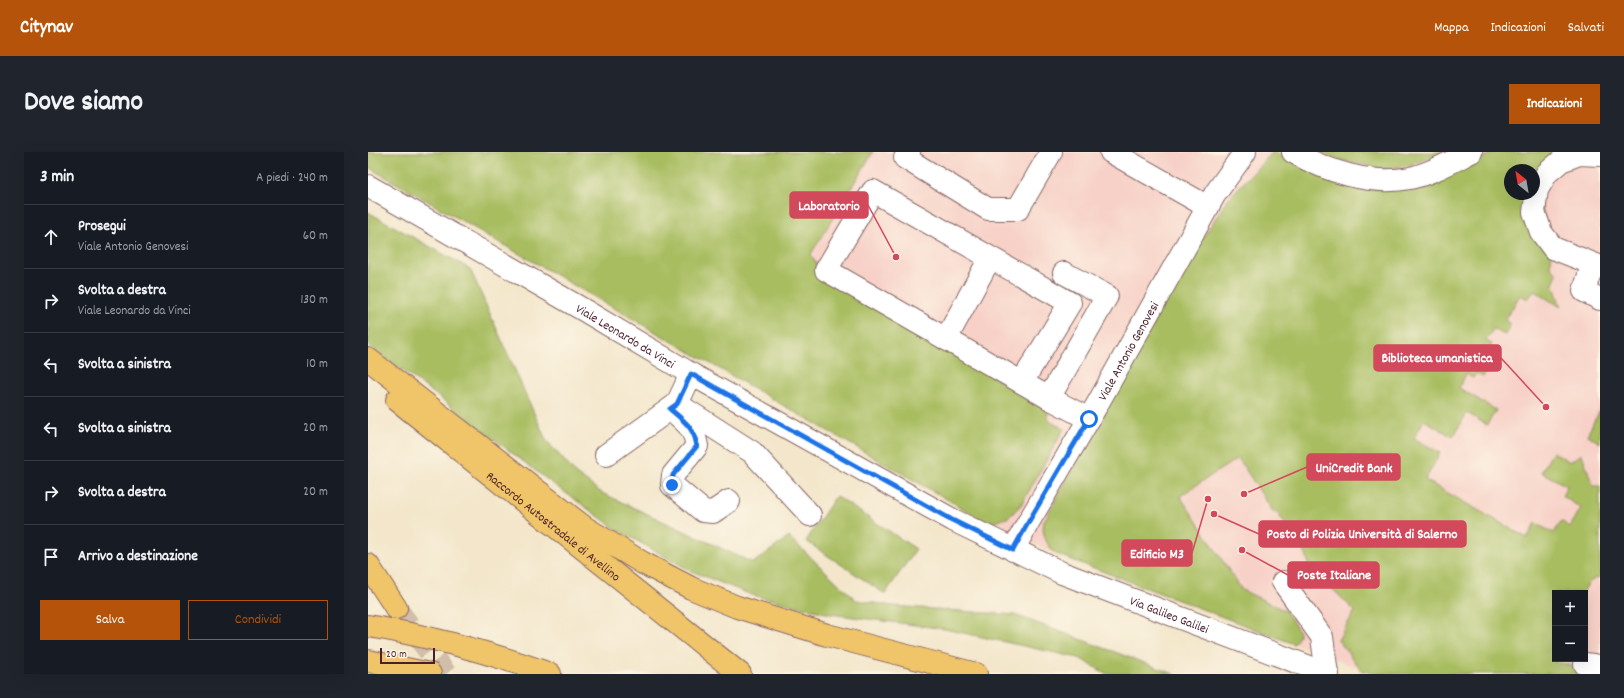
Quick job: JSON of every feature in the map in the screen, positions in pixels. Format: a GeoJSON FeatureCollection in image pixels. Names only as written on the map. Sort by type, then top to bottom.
{"type":"FeatureCollection","features":[{"type":"Feature","properties":{"kind":"highway"},"geometry":{"type":"LineString","coordinates":[[368,359],[584,527],[643,563],[691,588],[737,607],[827,635],[976,674]]}},
{"type":"Feature","properties":{"kind":"highway","name":"Raccordo Autostradale di Avellino"},"geometry":{"type":"LineString","coordinates":[[368,377],[740,674]]}},
{"type":"Feature","properties":{"kind":"highway"},"geometry":{"type":"LineString","coordinates":[[368,565],[396,608]]}},
{"type":"Feature","properties":{"kind":"highway"},"geometry":{"type":"LineString","coordinates":[[368,626],[388,629],[500,656],[550,674]]}},
{"type":"Feature","properties":{"kind":"highway"},"geometry":{"type":"LineString","coordinates":[[368,661],[430,674]]}},
{"type":"Feature","properties":{"kind":"highway"},"geometry":{"type":"LineString","coordinates":[[368,673],[372,674]]}},
{"type":"Feature","properties":{"kind":"street"},"geometry":{"type":"LineString","coordinates":[[909,152],[905,158],[988,208],[1018,209],[1050,152]]}},
{"type":"Feature","properties":{"kind":"street"},"geometry":{"type":"LineString","coordinates":[[1111,152],[1208,207]]}},
{"type":"Feature","properties":{"kind":"street","name":"Viale Antonio Genovesi"},"geometry":{"type":"LineString","coordinates":[[1013,550],[1089,419],[1215,194],[1245,152]]}},
{"type":"Feature","properties":{"kind":"street"},"geometry":{"type":"LineString","coordinates":[[1293,152],[1312,163],[1344,173],[1380,180],[1410,178],[1444,166],[1471,152]]}},
{"type":"Feature","properties":{"kind":"street"},"geometry":{"type":"LineString","coordinates":[[1600,155],[1578,154],[1562,161],[1547,173],[1537,190],[1534,212],[1541,232],[1553,248],[1596,265],[1589,275],[1584,291],[1600,299]]}},
{"type":"Feature","properties":{"kind":"street","name":"Viale Leonardo da Vinci"},"geometry":{"type":"LineString","coordinates":[[368,186],[569,301],[691,374],[952,520],[1013,550]]}},
{"type":"Feature","properties":{"kind":"street"},"geometry":{"type":"LineString","coordinates":[[1022,382],[1070,303],[873,191],[826,270],[1049,398],[1089,419]]}},
{"type":"Feature","properties":{"kind":"street"},"geometry":{"type":"LineString","coordinates":[[946,339],[990,258]]}},
{"type":"Feature","properties":{"kind":"street"},"geometry":{"type":"LineString","coordinates":[[1049,398],[1107,296],[1064,273]]}},
{"type":"Feature","properties":{"kind":"street"},"geometry":{"type":"LineString","coordinates":[[606,455],[674,407],[691,374]]}},
{"type":"Feature","properties":{"kind":"street"},"geometry":{"type":"LineString","coordinates":[[674,407],[689,424],[696,437],[697,446],[673,475],[672,485],[703,511],[713,512],[729,501]]}},
{"type":"Feature","properties":{"kind":"street"},"geometry":{"type":"LineString","coordinates":[[674,407],[752,452],[810,515]]}},
{"type":"Feature","properties":{"kind":"street","name":"Via Galileo Galilei"},"geometry":{"type":"LineString","coordinates":[[1013,550],[1062,573],[1328,674]]}},
{"type":"Feature","properties":{"kind":"street"},"geometry":{"type":"LineString","coordinates":[[1283,582],[1322,637],[1328,674]]}},
{"type":"Feature","properties":{"kind":"shaded area"},"geometry":{"type":"Polygon","coordinates":[[[368,152],[1600,152],[1600,674],[1374,674],[1054,553],[990,524],[368,167],[368,152]]]}},
{"type":"Feature","properties":{"kind":"green space"},"geometry":{"type":"Polygon","coordinates":[[[368,152],[873,152],[811,254],[823,278],[1036,402],[1048,412],[1048,420],[1064,429],[1021,505],[1009,517],[990,524],[368,167],[368,152]]]}},
{"type":"Feature","properties":{"kind":"green space"},"geometry":{"type":"Polygon","coordinates":[[[1273,152],[1276,152],[1300,165],[1451,173],[1495,152],[1576,152],[1540,187],[1540,164],[1504,164],[1504,200],[1540,200],[1553,248],[1550,266],[1557,274],[1553,283],[1561,307],[1534,291],[1528,299],[1520,295],[1505,320],[1511,324],[1505,335],[1493,329],[1486,341],[1492,344],[1489,350],[1496,354],[1483,377],[1476,373],[1473,378],[1466,374],[1459,388],[1496,410],[1487,425],[1467,413],[1453,437],[1424,420],[1414,438],[1440,453],[1425,480],[1527,538],[1535,523],[1554,533],[1561,521],[1570,527],[1581,508],[1562,496],[1567,486],[1541,472],[1553,452],[1570,462],[1582,454],[1593,486],[1600,486],[1600,577],[1589,583],[1584,590],[1552,590],[1552,662],[1600,674],[1374,674],[1361,670],[1338,640],[1355,611],[1310,567],[1306,555],[1277,512],[1274,513],[1238,458],[1180,496],[1242,590],[1286,611],[1299,632],[1299,636],[1294,644],[1054,553],[1045,538],[1043,530],[1044,521],[1182,271],[1227,200],[1273,152]]]}},
{"type":"Feature","properties":{"kind":"green space"},"geometry":{"type":"Polygon","coordinates":[[[1318,152],[1444,152],[1410,165],[1386,169],[1339,160],[1318,152]]]}},
{"type":"Feature","properties":{"kind":"green space"},"geometry":{"type":"Polygon","coordinates":[[[368,212],[470,269],[546,440],[576,474],[602,493],[753,563],[789,537],[856,600],[893,606],[1015,615],[1174,674],[1107,674],[1079,658],[945,629],[830,614],[752,595],[691,571],[616,529],[541,475],[368,345],[368,212]]]}},
{"type":"Feature","properties":{"kind":"green space"},"geometry":{"type":"Polygon","coordinates":[[[1600,410],[1600,443],[1587,435],[1600,410]]]}},
{"type":"Feature","properties":{"kind":"green space"},"geometry":{"type":"Polygon","coordinates":[[[836,496],[916,549],[885,594],[806,541],[836,496]]]}},
{"type":"Feature","properties":{"kind":"tunnel"},"geometry":{"type":"LineString","coordinates":[[396,608],[446,674]]}},
{"type":"Feature","properties":{"kind":"place","name":"Laboratorio"},"geometry":{"type":"Point","coordinates":[896,257]}},
{"type":"Feature","properties":{"kind":"place","name":"Biblioteca umanistica"},"geometry":{"type":"Point","coordinates":[1546,407]}},
{"type":"Feature","properties":{"kind":"place","name":"UniCredit Bank"},"geometry":{"type":"Point","coordinates":[1244,494]}},
{"type":"Feature","properties":{"kind":"place","name":"Edificio M3"},"geometry":{"type":"Point","coordinates":[1208,499]}},
{"type":"Feature","properties":{"kind":"place","name":"Posto di Polizia Università di Salerno"},"geometry":{"type":"Point","coordinates":[1214,514]}},
{"type":"Feature","properties":{"kind":"place","name":"Poste Italiane"},"geometry":{"type":"Point","coordinates":[1242,550]}},
{"type":"Feature","properties":{"kind":"route"},"geometry":{"type":"LineString","coordinates":[[672,485],[673,475],[697,446],[696,437],[689,424],[670,409],[677,404],[691,374],[952,520],[1013,550],[1089,419]]}}]}
